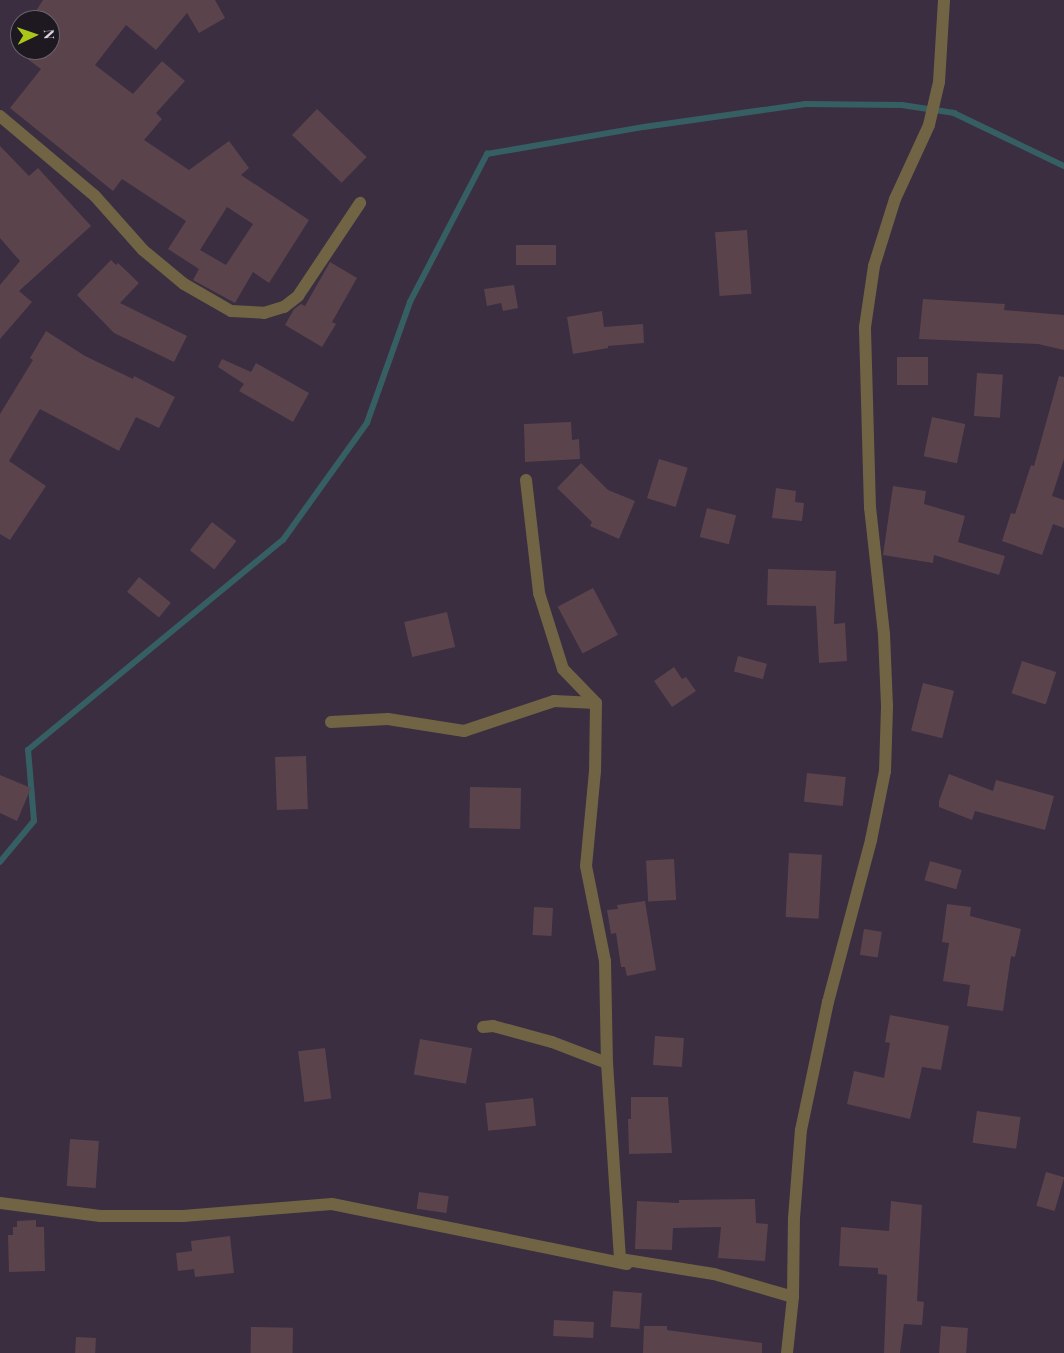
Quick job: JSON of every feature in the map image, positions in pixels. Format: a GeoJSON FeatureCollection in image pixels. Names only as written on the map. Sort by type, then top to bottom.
{"type":"FeatureCollection","features":[{"type":"Feature","properties":{"kind":"street"},"geometry":{"type":"LineString","coordinates":[[787,1353],[793,1298],[794,1218],[801,1130],[828,1002],[871,840],[885,771],[888,706],[884,634],[870,508],[865,328],[874,266],[890,216],[930,121],[940,82],[944,0]]}},
{"type":"Feature","properties":{"kind":"street"},"geometry":{"type":"LineString","coordinates":[[0,116],[95,196],[143,250],[184,284],[230,311],[264,313],[284,307],[298,296],[360,203]]}},
{"type":"Feature","properties":{"kind":"street"},"geometry":{"type":"LineString","coordinates":[[526,480],[538,593],[563,669],[596,703],[595,770],[586,866],[605,961],[608,1063],[620,1259],[714,1274],[793,1298]]}},
{"type":"Feature","properties":{"kind":"street"},"geometry":{"type":"LineString","coordinates":[[331,722],[388,719],[464,732],[554,701],[596,703]]}},
{"type":"Feature","properties":{"kind":"street"},"geometry":{"type":"LineString","coordinates":[[483,1027],[493,1026],[552,1042],[608,1063]]}},
{"type":"Feature","properties":{"kind":"street"},"geometry":{"type":"LineString","coordinates":[[0,1202],[100,1216],[174,1216],[332,1204],[793,1298]]}},
{"type":"Feature","properties":{"kind":"building"},"geometry":{"type":"Polygon","coordinates":[[[43,0],[215,0],[225,18],[199,33],[187,13],[156,50],[126,25],[95,65],[133,94],[162,61],[185,81],[156,113],[162,119],[144,140],[189,170],[229,141],[249,168],[241,175],[309,220],[269,283],[253,272],[235,303],[193,280],[199,269],[168,249],[186,221],[122,179],[113,191],[10,108],[41,69],[29,60],[60,60],[60,10],[36,10],[43,0]],[[227,207],[200,250],[226,265],[253,224],[227,207]]]}},
{"type":"Feature","properties":{"kind":"building"},"geometry":{"type":"Polygon","coordinates":[[[317,109],[367,157],[342,183],[292,135],[317,109]]]}},
{"type":"Feature","properties":{"kind":"building"},"geometry":{"type":"Polygon","coordinates":[[[0,146],[29,176],[38,168],[91,226],[19,291],[32,302],[0,339],[0,285],[20,261],[0,238],[0,146]]]}},
{"type":"Feature","properties":{"kind":"building"},"geometry":{"type":"Polygon","coordinates":[[[747,230],[751,294],[720,296],[715,232],[747,230]]]}},
{"type":"Feature","properties":{"kind":"building"},"geometry":{"type":"Polygon","coordinates":[[[516,245],[556,245],[556,265],[516,265],[516,245]]]}},
{"type":"Feature","properties":{"kind":"building"},"geometry":{"type":"Polygon","coordinates":[[[111,260],[116,265],[118,263],[139,283],[120,303],[187,336],[174,362],[114,333],[77,295],[111,260]]]}},
{"type":"Feature","properties":{"kind":"building"},"geometry":{"type":"Polygon","coordinates":[[[330,262],[357,278],[332,322],[336,324],[322,347],[285,325],[294,309],[301,304],[305,306],[330,262]]]}},
{"type":"Feature","properties":{"kind":"building"},"geometry":{"type":"Polygon","coordinates":[[[514,285],[518,308],[503,311],[501,303],[487,306],[484,289],[514,285]]]}},
{"type":"Feature","properties":{"kind":"building"},"geometry":{"type":"Polygon","coordinates":[[[923,299],[1005,304],[1004,310],[1064,315],[1064,350],[1038,344],[919,339],[923,299]]]}},
{"type":"Feature","properties":{"kind":"building"},"geometry":{"type":"Polygon","coordinates":[[[602,311],[604,327],[643,324],[644,343],[608,346],[608,348],[573,354],[567,317],[602,311]]]}},
{"type":"Feature","properties":{"kind":"building"},"geometry":{"type":"Polygon","coordinates":[[[46,331],[85,356],[133,379],[134,376],[175,397],[159,428],[136,417],[119,451],[40,409],[9,461],[46,486],[10,540],[0,534],[0,414],[33,360],[30,358],[46,331]]]}},
{"type":"Feature","properties":{"kind":"building"},"geometry":{"type":"Polygon","coordinates":[[[897,357],[928,357],[928,385],[897,385],[897,357]]]}},
{"type":"Feature","properties":{"kind":"building"},"geometry":{"type":"Polygon","coordinates":[[[222,359],[251,372],[256,363],[309,393],[293,422],[239,391],[244,384],[218,367],[222,359]]]}},
{"type":"Feature","properties":{"kind":"building"},"geometry":{"type":"Polygon","coordinates":[[[977,373],[1003,375],[1000,418],[974,416],[977,373]]]}},
{"type":"Feature","properties":{"kind":"building"},"geometry":{"type":"Polygon","coordinates":[[[1059,376],[1064,377],[1064,459],[1052,496],[1064,500],[1064,528],[1053,524],[1042,555],[1002,541],[1011,513],[1015,514],[1031,465],[1034,466],[1059,376]]]}},
{"type":"Feature","properties":{"kind":"building"},"geometry":{"type":"Polygon","coordinates":[[[932,417],[965,424],[957,463],[924,456],[932,417]]]}},
{"type":"Feature","properties":{"kind":"building"},"geometry":{"type":"Polygon","coordinates":[[[571,422],[572,440],[579,439],[580,459],[525,462],[524,424],[571,422]]]}},
{"type":"Feature","properties":{"kind":"building"},"geometry":{"type":"Polygon","coordinates":[[[659,459],[688,468],[676,507],[647,498],[659,459]]]}},
{"type":"Feature","properties":{"kind":"building"},"geometry":{"type":"Polygon","coordinates":[[[581,463],[608,490],[635,501],[619,539],[590,526],[592,522],[557,488],[581,463]]]}},
{"type":"Feature","properties":{"kind":"building"},"geometry":{"type":"Polygon","coordinates":[[[893,486],[926,491],[924,504],[965,516],[958,542],[1005,556],[999,575],[934,555],[933,563],[883,555],[893,486]]]}},
{"type":"Feature","properties":{"kind":"building"},"geometry":{"type":"Polygon","coordinates":[[[776,488],[796,491],[795,502],[804,503],[802,521],[772,518],[776,488]]]}},
{"type":"Feature","properties":{"kind":"building"},"geometry":{"type":"Polygon","coordinates":[[[707,508],[736,515],[729,544],[700,537],[707,508]]]}},
{"type":"Feature","properties":{"kind":"building"},"geometry":{"type":"Polygon","coordinates":[[[212,522],[236,541],[214,569],[190,550],[212,522]]]}},
{"type":"Feature","properties":{"kind":"building"},"geometry":{"type":"Polygon","coordinates":[[[768,569],[836,571],[834,624],[845,623],[847,661],[819,663],[816,606],[767,605],[768,569]]]}},
{"type":"Feature","properties":{"kind":"building"},"geometry":{"type":"Polygon","coordinates":[[[139,577],[171,603],[159,618],[127,592],[139,577]]]}},
{"type":"Feature","properties":{"kind":"building"},"geometry":{"type":"Polygon","coordinates":[[[593,588],[618,635],[583,654],[558,607],[593,588]]]}},
{"type":"Feature","properties":{"kind":"building"},"geometry":{"type":"Polygon","coordinates":[[[447,612],[455,647],[412,657],[404,622],[447,612]]]}},
{"type":"Feature","properties":{"kind":"building"},"geometry":{"type":"Polygon","coordinates":[[[738,656],[767,664],[763,679],[734,671],[738,656]]]}},
{"type":"Feature","properties":{"kind":"building"},"geometry":{"type":"Polygon","coordinates":[[[1022,661],[1056,672],[1046,704],[1011,693],[1022,661]]]}},
{"type":"Feature","properties":{"kind":"building"},"geometry":{"type":"Polygon","coordinates":[[[674,667],[682,679],[686,677],[696,691],[672,707],[654,681],[674,667]]]}},
{"type":"Feature","properties":{"kind":"building"},"geometry":{"type":"Polygon","coordinates":[[[923,683],[954,691],[942,738],[911,731],[923,683]]]}},
{"type":"Feature","properties":{"kind":"building"},"geometry":{"type":"Polygon","coordinates":[[[306,756],[308,809],[277,810],[275,757],[306,756]]]}},
{"type":"Feature","properties":{"kind":"building"},"geometry":{"type":"Polygon","coordinates":[[[807,773],[846,777],[843,806],[804,802],[807,773]]]}},
{"type":"Feature","properties":{"kind":"building"},"geometry":{"type":"Polygon","coordinates":[[[949,774],[993,791],[996,780],[1054,796],[1045,830],[975,811],[972,820],[939,807],[939,801],[949,774]]]}},
{"type":"Feature","properties":{"kind":"building"},"geometry":{"type":"Polygon","coordinates":[[[0,775],[31,788],[17,821],[0,813],[0,775]]]}},
{"type":"Feature","properties":{"kind":"building"},"geometry":{"type":"Polygon","coordinates":[[[470,787],[521,788],[520,829],[469,828],[470,787]]]}},
{"type":"Feature","properties":{"kind":"building"},"geometry":{"type":"Polygon","coordinates":[[[789,853],[822,855],[819,919],[786,917],[789,853]]]}},
{"type":"Feature","properties":{"kind":"building"},"geometry":{"type":"Polygon","coordinates":[[[674,859],[676,900],[648,901],[646,860],[674,859]]]}},
{"type":"Feature","properties":{"kind":"building"},"geometry":{"type":"Polygon","coordinates":[[[930,861],[962,870],[956,889],[924,880],[930,861]]]}},
{"type":"Feature","properties":{"kind":"building"},"geometry":{"type":"Polygon","coordinates":[[[645,901],[656,970],[627,976],[625,967],[621,967],[616,933],[611,934],[607,910],[618,909],[617,905],[645,901]]]}},
{"type":"Feature","properties":{"kind":"building"},"geometry":{"type":"Polygon","coordinates":[[[947,904],[971,907],[970,916],[1021,929],[1015,957],[1011,956],[1003,1011],[967,1006],[970,985],[943,981],[949,943],[942,942],[947,904]]]}},
{"type":"Feature","properties":{"kind":"building"},"geometry":{"type":"Polygon","coordinates":[[[534,907],[553,908],[552,936],[533,935],[534,907]]]}},
{"type":"Feature","properties":{"kind":"building"},"geometry":{"type":"Polygon","coordinates":[[[864,929],[882,932],[878,957],[860,955],[864,929]]]}},
{"type":"Feature","properties":{"kind":"building"},"geometry":{"type":"Polygon","coordinates":[[[890,1015],[949,1026],[941,1070],[922,1067],[910,1119],[847,1104],[854,1071],[884,1078],[890,1043],[885,1042],[890,1015]]]}},
{"type":"Feature","properties":{"kind":"building"},"geometry":{"type":"Polygon","coordinates":[[[655,1036],[684,1038],[682,1067],[653,1065],[655,1036]]]}},
{"type":"Feature","properties":{"kind":"building"},"geometry":{"type":"Polygon","coordinates":[[[420,1039],[472,1048],[466,1084],[414,1074],[420,1039]]]}},
{"type":"Feature","properties":{"kind":"building"},"geometry":{"type":"Polygon","coordinates":[[[325,1048],[331,1099],[304,1102],[298,1051],[325,1048]]]}},
{"type":"Feature","properties":{"kind":"building"},"geometry":{"type":"Polygon","coordinates":[[[631,1097],[668,1097],[672,1153],[629,1154],[628,1119],[631,1119],[631,1097]]]}},
{"type":"Feature","properties":{"kind":"building"},"geometry":{"type":"Polygon","coordinates":[[[533,1098],[536,1126],[488,1131],[485,1103],[533,1098]]]}},
{"type":"Feature","properties":{"kind":"building"},"geometry":{"type":"Polygon","coordinates":[[[977,1111],[1021,1117],[1016,1149],[973,1143],[977,1111]]]}},
{"type":"Feature","properties":{"kind":"building"},"geometry":{"type":"Polygon","coordinates":[[[70,1139],[99,1141],[96,1188],[67,1186],[70,1139]]]}},
{"type":"Feature","properties":{"kind":"building"},"geometry":{"type":"Polygon","coordinates":[[[1046,1172],[1064,1177],[1055,1211],[1036,1206],[1046,1172]]]}},
{"type":"Feature","properties":{"kind":"building"},"geometry":{"type":"Polygon","coordinates":[[[419,1192],[449,1196],[446,1213],[417,1209],[419,1192]]]}},
{"type":"Feature","properties":{"kind":"building"},"geometry":{"type":"Polygon","coordinates":[[[755,1199],[756,1223],[768,1224],[765,1261],[718,1258],[721,1227],[673,1228],[672,1250],[635,1249],[637,1201],[679,1203],[679,1200],[755,1199]]]}},
{"type":"Feature","properties":{"kind":"building"},"geometry":{"type":"Polygon","coordinates":[[[891,1201],[922,1205],[917,1301],[924,1302],[922,1325],[904,1324],[900,1353],[884,1353],[887,1275],[878,1274],[878,1268],[839,1266],[841,1227],[889,1231],[891,1201]]]}},
{"type":"Feature","properties":{"kind":"building"},"geometry":{"type":"Polygon","coordinates":[[[36,1220],[36,1227],[44,1227],[45,1271],[9,1272],[8,1235],[13,1235],[13,1227],[17,1227],[17,1221],[36,1220]]]}},
{"type":"Feature","properties":{"kind":"building"},"geometry":{"type":"Polygon","coordinates":[[[230,1236],[234,1273],[195,1277],[194,1269],[178,1271],[176,1253],[192,1251],[191,1241],[230,1236]]]}},
{"type":"Feature","properties":{"kind":"building"},"geometry":{"type":"Polygon","coordinates":[[[613,1291],[642,1293],[639,1329],[610,1327],[613,1291]]]}},
{"type":"Feature","properties":{"kind":"building"},"geometry":{"type":"Polygon","coordinates":[[[554,1320],[594,1322],[593,1338],[553,1336],[554,1320]]]}},
{"type":"Feature","properties":{"kind":"building"},"geometry":{"type":"Polygon","coordinates":[[[644,1326],[667,1326],[667,1330],[762,1343],[762,1353],[643,1353],[644,1326]]]}},
{"type":"Feature","properties":{"kind":"building"},"geometry":{"type":"Polygon","coordinates":[[[941,1326],[968,1328],[966,1353],[939,1353],[941,1326]]]}},
{"type":"Feature","properties":{"kind":"building"},"geometry":{"type":"Polygon","coordinates":[[[251,1327],[293,1328],[293,1353],[251,1353],[251,1327]]]}},
{"type":"Feature","properties":{"kind":"building"},"geometry":{"type":"Polygon","coordinates":[[[76,1337],[96,1338],[95,1353],[75,1353],[76,1337]]]}},
{"type":"Feature","properties":{"kind":"waterway"},"geometry":{"type":"LineString","coordinates":[[0,862],[34,821],[28,750],[283,540],[367,423],[410,302],[487,154],[644,127],[805,104],[902,105],[954,113],[1064,166]]}}]}
